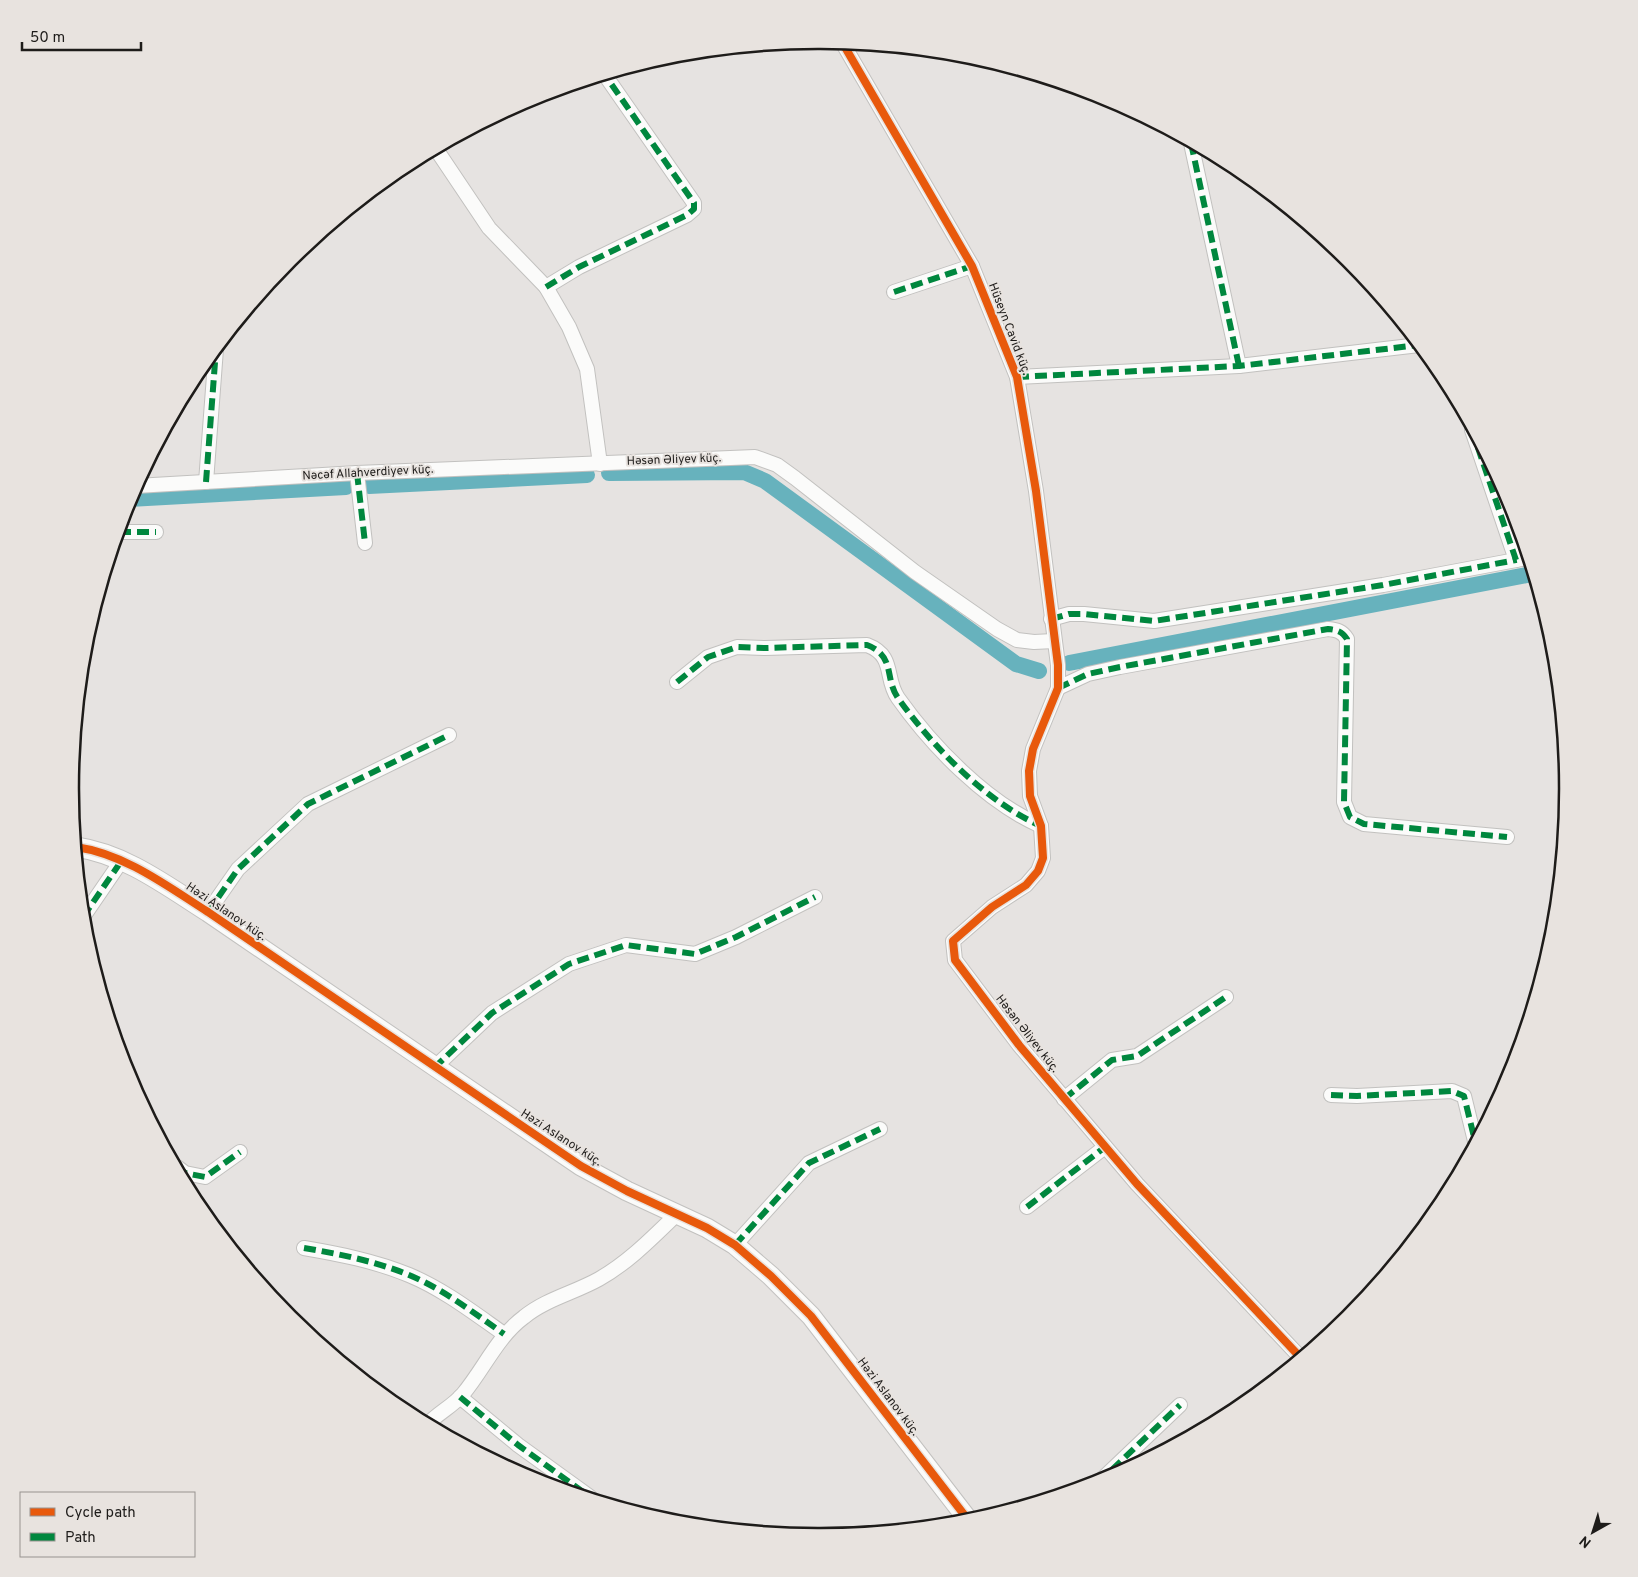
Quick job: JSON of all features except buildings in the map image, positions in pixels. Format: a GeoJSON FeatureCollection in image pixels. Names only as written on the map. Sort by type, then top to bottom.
{"type":"FeatureCollection","features":[{"type":"Feature","properties":{"kind":"street","name":"Hüseyn Cavid küç."},"geometry":{"type":"LineString","coordinates":[[850,50],[896,137],[972,266],[1017,377],[1036,491],[1058,665],[1058,688]]}},
{"type":"Feature","properties":{"kind":"street"},"geometry":{"type":"LineString","coordinates":[[546,287],[579,267],[687,215],[694,209],[694,203],[608,80]]}},
{"type":"Feature","properties":{"kind":"street"},"geometry":{"type":"LineString","coordinates":[[1193,150],[1239,366]]}},
{"type":"Feature","properties":{"kind":"street"},"geometry":{"type":"LineString","coordinates":[[439,154],[489,228],[546,287],[569,327],[587,369],[600,464]]}},
{"type":"Feature","properties":{"kind":"street"},"geometry":{"type":"LineString","coordinates":[[894,292],[972,266]]}},
{"type":"Feature","properties":{"kind":"street"},"geometry":{"type":"LineString","coordinates":[[1017,377],[1239,366],[1412,347]]}},
{"type":"Feature","properties":{"kind":"street"},"geometry":{"type":"LineString","coordinates":[[206,482],[215,362]]}},
{"type":"Feature","properties":{"kind":"street","name":"Həsən Əliyev küç."},"geometry":{"type":"LineString","coordinates":[[600,464],[755,457],[777,465],[915,572],[997,629],[1017,640],[1034,642],[1054,641]]}},
{"type":"Feature","properties":{"kind":"street","name":"Nəcəf Allahverdiyev küç."},"geometry":{"type":"LineString","coordinates":[[145,485],[357,473],[600,464]]}},
{"type":"Feature","properties":{"kind":"street"},"geometry":{"type":"LineString","coordinates":[[357,473],[365,543]]}},
{"type":"Feature","properties":{"kind":"street"},"geometry":{"type":"LineString","coordinates":[[1496,491],[1520,553]]}},
{"type":"Feature","properties":{"kind":"street"},"geometry":{"type":"LineString","coordinates":[[126,532],[156,532]]}},
{"type":"Feature","properties":{"kind":"street"},"geometry":{"type":"LineString","coordinates":[[1051,619],[1069,614],[1084,614],[1154,621],[1383,585],[1522,559]]}},
{"type":"Feature","properties":{"kind":"street"},"geometry":{"type":"LineString","coordinates":[[1058,688],[1088,674],[1120,667],[1319,631],[1337,630],[1344,633],[1347,639],[1344,802],[1350,817],[1364,824],[1507,837]]}},
{"type":"Feature","properties":{"kind":"street"},"geometry":{"type":"LineString","coordinates":[[677,682],[708,657],[737,646],[765,648],[868,645],[880,650],[886,659],[896,695],[928,738],[981,786],[1021,817],[1041,826]]}},
{"type":"Feature","properties":{"kind":"street","name":"Həsən Əliyev küç."},"geometry":{"type":"LineString","coordinates":[[1058,688],[1032,749],[1029,771],[1030,796],[1041,826],[1043,858],[1038,871],[1026,885],[992,907],[953,940],[955,960],[1019,1045],[1137,1184],[1297,1353]]}},
{"type":"Feature","properties":{"kind":"street"},"geometry":{"type":"LineString","coordinates":[[208,912],[238,869],[308,804],[449,735]]}},
{"type":"Feature","properties":{"kind":"street","name":"Həzi Aslanov küç."},"geometry":{"type":"LineString","coordinates":[[82,849],[122,860],[208,912],[434,1068],[581,1166],[627,1191],[678,1213],[735,1245],[771,1276],[811,1316],[964,1514]]}},
{"type":"Feature","properties":{"kind":"street"},"geometry":{"type":"LineString","coordinates":[[89,908],[122,860]]}},
{"type":"Feature","properties":{"kind":"street"},"geometry":{"type":"LineString","coordinates":[[434,1068],[492,1013],[569,964],[626,945],[695,954],[736,937],[815,897]]}},
{"type":"Feature","properties":{"kind":"street"},"geometry":{"type":"LineString","coordinates":[[1064,1099],[1112,1060],[1137,1056],[1226,997]]}},
{"type":"Feature","properties":{"kind":"street"},"geometry":{"type":"LineString","coordinates":[[1331,1095],[1357,1096],[1452,1091],[1464,1096],[1473,1133]]}},
{"type":"Feature","properties":{"kind":"street"},"geometry":{"type":"LineString","coordinates":[[735,1245],[809,1163],[880,1130]]}},
{"type":"Feature","properties":{"kind":"street"},"geometry":{"type":"LineString","coordinates":[[1027,1207],[1105,1147]]}},
{"type":"Feature","properties":{"kind":"street"},"geometry":{"type":"LineString","coordinates":[[188,1174],[205,1177],[240,1152]]}},
{"type":"Feature","properties":{"kind":"street"},"geometry":{"type":"LineString","coordinates":[[433,1419],[460,1397],[480,1374],[504,1334],[536,1307],[597,1280],[621,1265],[678,1213]]}},
{"type":"Feature","properties":{"kind":"street"},"geometry":{"type":"LineString","coordinates":[[304,1248],[353,1257],[410,1275],[464,1305],[504,1334]]}},
{"type":"Feature","properties":{"kind":"street"},"geometry":{"type":"LineString","coordinates":[[460,1397],[518,1445],[577,1487]]}},
{"type":"Feature","properties":{"kind":"street"},"geometry":{"type":"LineString","coordinates":[[1118,1465],[1180,1405]]}},
{"type":"Feature","properties":{"kind":"waterway"},"geometry":{"type":"LineString","coordinates":[[609,473],[744,472],[765,481],[1016,664],[1039,671]]}},
{"type":"Feature","properties":{"kind":"waterway"},"geometry":{"type":"LineString","coordinates":[[369,486],[587,475]]}},
{"type":"Feature","properties":{"kind":"waterway"},"geometry":{"type":"LineString","coordinates":[[139,498],[346,487]]}},
{"type":"Feature","properties":{"kind":"waterway"},"geometry":{"type":"LineString","coordinates":[[1069,663],[1527,575]]}},
{"type":"Feature","properties":{"kind":"marked path"},"geometry":{"type":"LineString","coordinates":[[546,287],[579,267],[687,215],[694,209],[694,203],[608,80]]}},
{"type":"Feature","properties":{"kind":"marked path"},"geometry":{"type":"LineString","coordinates":[[1193,150],[1239,366]]}},
{"type":"Feature","properties":{"kind":"marked path"},"geometry":{"type":"LineString","coordinates":[[894,292],[972,266]]}},
{"type":"Feature","properties":{"kind":"marked path"},"geometry":{"type":"LineString","coordinates":[[1017,377],[1239,366],[1412,346]]}},
{"type":"Feature","properties":{"kind":"marked path"},"geometry":{"type":"LineString","coordinates":[[206,482],[215,362]]}},
{"type":"Feature","properties":{"kind":"marked path"},"geometry":{"type":"LineString","coordinates":[[1484,465],[1516,560],[1522,559]]}},
{"type":"Feature","properties":{"kind":"marked path"},"geometry":{"type":"LineString","coordinates":[[357,473],[365,543]]}},
{"type":"Feature","properties":{"kind":"marked path"},"geometry":{"type":"LineString","coordinates":[[126,532],[156,532]]}},
{"type":"Feature","properties":{"kind":"marked path"},"geometry":{"type":"LineString","coordinates":[[1051,619],[1069,614],[1084,614],[1154,621],[1383,585],[1516,560]]}},
{"type":"Feature","properties":{"kind":"marked path"},"geometry":{"type":"LineString","coordinates":[[1058,688],[1088,674],[1120,667],[1328,629],[1337,630],[1347,639],[1344,802],[1350,817],[1364,824],[1507,837]]}},
{"type":"Feature","properties":{"kind":"marked path"},"geometry":{"type":"LineString","coordinates":[[677,682],[708,657],[737,647],[867,645],[882,655],[886,661],[891,683],[898,698],[944,753],[1000,803],[1020,816],[1041,826]]}},
{"type":"Feature","properties":{"kind":"marked path"},"geometry":{"type":"LineString","coordinates":[[208,912],[238,869],[308,804],[449,735]]}},
{"type":"Feature","properties":{"kind":"marked path"},"geometry":{"type":"LineString","coordinates":[[89,908],[122,860]]}},
{"type":"Feature","properties":{"kind":"marked path"},"geometry":{"type":"LineString","coordinates":[[434,1068],[492,1013],[569,964],[626,945],[695,954],[736,937],[815,897]]}},
{"type":"Feature","properties":{"kind":"marked path"},"geometry":{"type":"LineString","coordinates":[[1064,1099],[1112,1060],[1137,1056],[1226,997]]}},
{"type":"Feature","properties":{"kind":"marked path"},"geometry":{"type":"LineString","coordinates":[[1331,1095],[1357,1096],[1452,1091],[1464,1096],[1473,1133]]}},
{"type":"Feature","properties":{"kind":"marked path"},"geometry":{"type":"LineString","coordinates":[[735,1245],[809,1163],[880,1129]]}},
{"type":"Feature","properties":{"kind":"marked path"},"geometry":{"type":"LineString","coordinates":[[1027,1207],[1105,1147]]}},
{"type":"Feature","properties":{"kind":"marked path"},"geometry":{"type":"LineString","coordinates":[[188,1174],[205,1177],[240,1152]]}},
{"type":"Feature","properties":{"kind":"marked path"},"geometry":{"type":"LineString","coordinates":[[304,1248],[344,1255],[409,1275],[446,1294],[504,1334]]}},
{"type":"Feature","properties":{"kind":"marked path"},"geometry":{"type":"LineString","coordinates":[[460,1397],[518,1445],[577,1487]]}},
{"type":"Feature","properties":{"kind":"marked path"},"geometry":{"type":"LineString","coordinates":[[1116,1465],[1180,1405]]}},
{"type":"Feature","properties":{"kind":"cycle path"},"geometry":{"type":"LineString","coordinates":[[846,50],[972,266],[1017,377],[1036,491],[1058,665],[1058,688],[1033,749],[1029,771],[1030,796],[1041,826],[1043,858],[1038,871],[1026,885],[992,907],[953,941],[955,960],[1019,1045],[1137,1184],[1297,1353]]}},
{"type":"Feature","properties":{"kind":"cycle path"},"geometry":{"type":"LineString","coordinates":[[82,848],[112,856],[161,882],[581,1166],[627,1191],[707,1228],[735,1245],[771,1276],[811,1316],[964,1514]]}}]}
